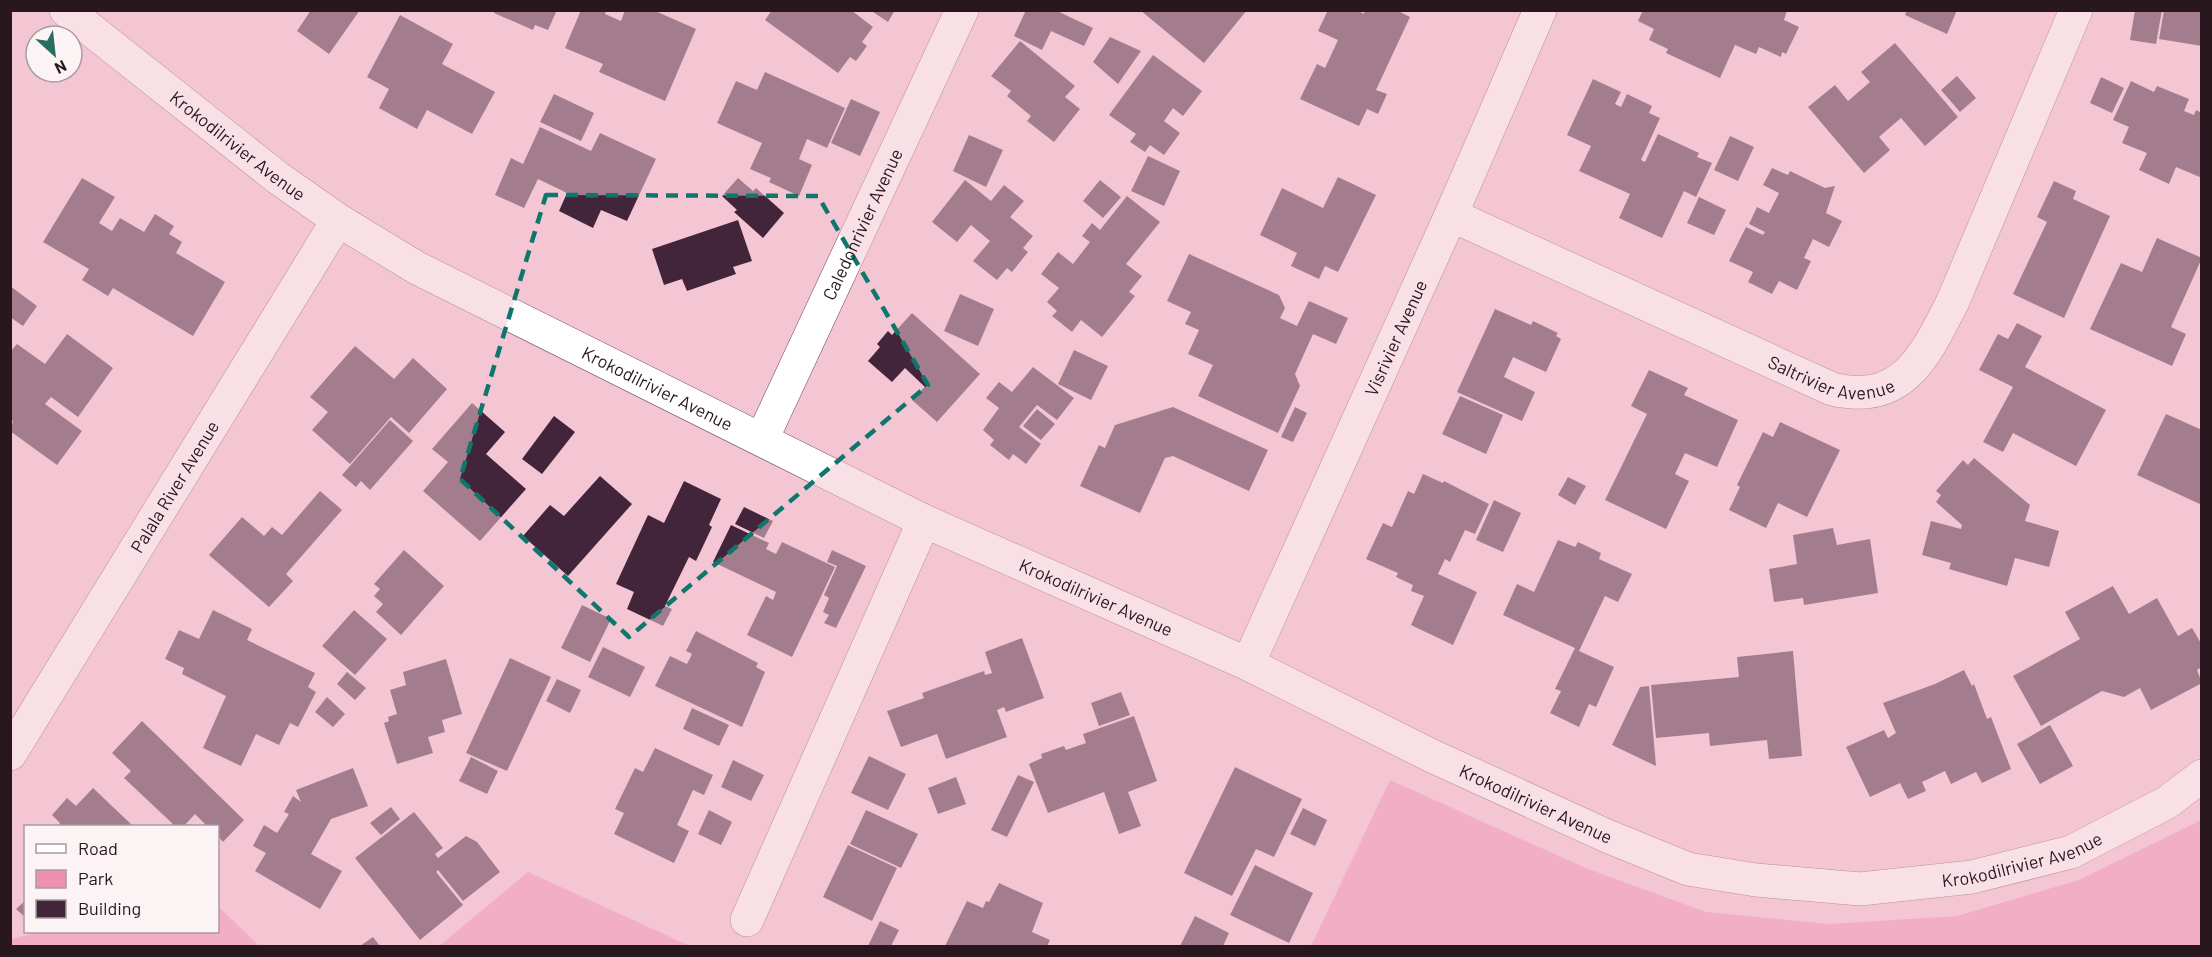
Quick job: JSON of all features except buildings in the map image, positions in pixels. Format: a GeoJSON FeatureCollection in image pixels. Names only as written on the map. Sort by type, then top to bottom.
{"type":"FeatureCollection","features":[{"type":"Feature","properties":{"kind":"street","name":"Krokodilrivier Avenue"},"geometry":{"type":"LineString","coordinates":[[66,10],[278,178],[338,220],[417,268],[924,521],[1248,664],[1432,756],[1607,836],[1688,870],[1756,880],[1860,889],[1972,877],[2072,852],[2166,803],[2202,776]]}},
{"type":"Feature","properties":{"kind":"street","name":"Caledonrivier Avenue"},"geometry":{"type":"LineString","coordinates":[[762,440],[962,10]]}},
{"type":"Feature","properties":{"kind":"street","name":"Visrivier Avenue"},"geometry":{"type":"LineString","coordinates":[[1248,664],[1451,215],[1540,10]]}},
{"type":"Feature","properties":{"kind":"street","name":"Saltrivier Avenue"},"geometry":{"type":"LineString","coordinates":[[1451,215],[1832,389],[1850,394],[1878,391],[1897,383],[1913,369],[1930,346],[1957,290],[2076,10]]}},
{"type":"Feature","properties":{"kind":"street","name":"Palala River Avenue"},"geometry":{"type":"LineString","coordinates":[[10,754],[338,220]]}},
{"type":"Feature","properties":{"kind":"street"},"geometry":{"type":"LineString","coordinates":[[747,920],[924,521]]}},
{"type":"Feature","properties":{"kind":"highlighted area"},"geometry":{"type":"Polygon","coordinates":[[[546,195],[818,196],[928,385],[629,637],[460,479],[546,195]]]}},
{"type":"Feature","properties":{"kind":"green space"},"geometry":{"type":"Polygon","coordinates":[[[1390,780],[1588,869],[1706,912],[1829,924],[1957,916],[2079,880],[2201,820],[2201,946],[1311,946],[1390,780]]]}},
{"type":"Feature","properties":{"kind":"green space"},"geometry":{"type":"Polygon","coordinates":[[[528,872],[690,946],[439,946],[528,872]]]}},
{"type":"Feature","properties":{"kind":"green space"},"geometry":{"type":"Polygon","coordinates":[[[219,907],[259,946],[11,946],[11,939],[35,933],[219,933],[219,907]]]}}]}
